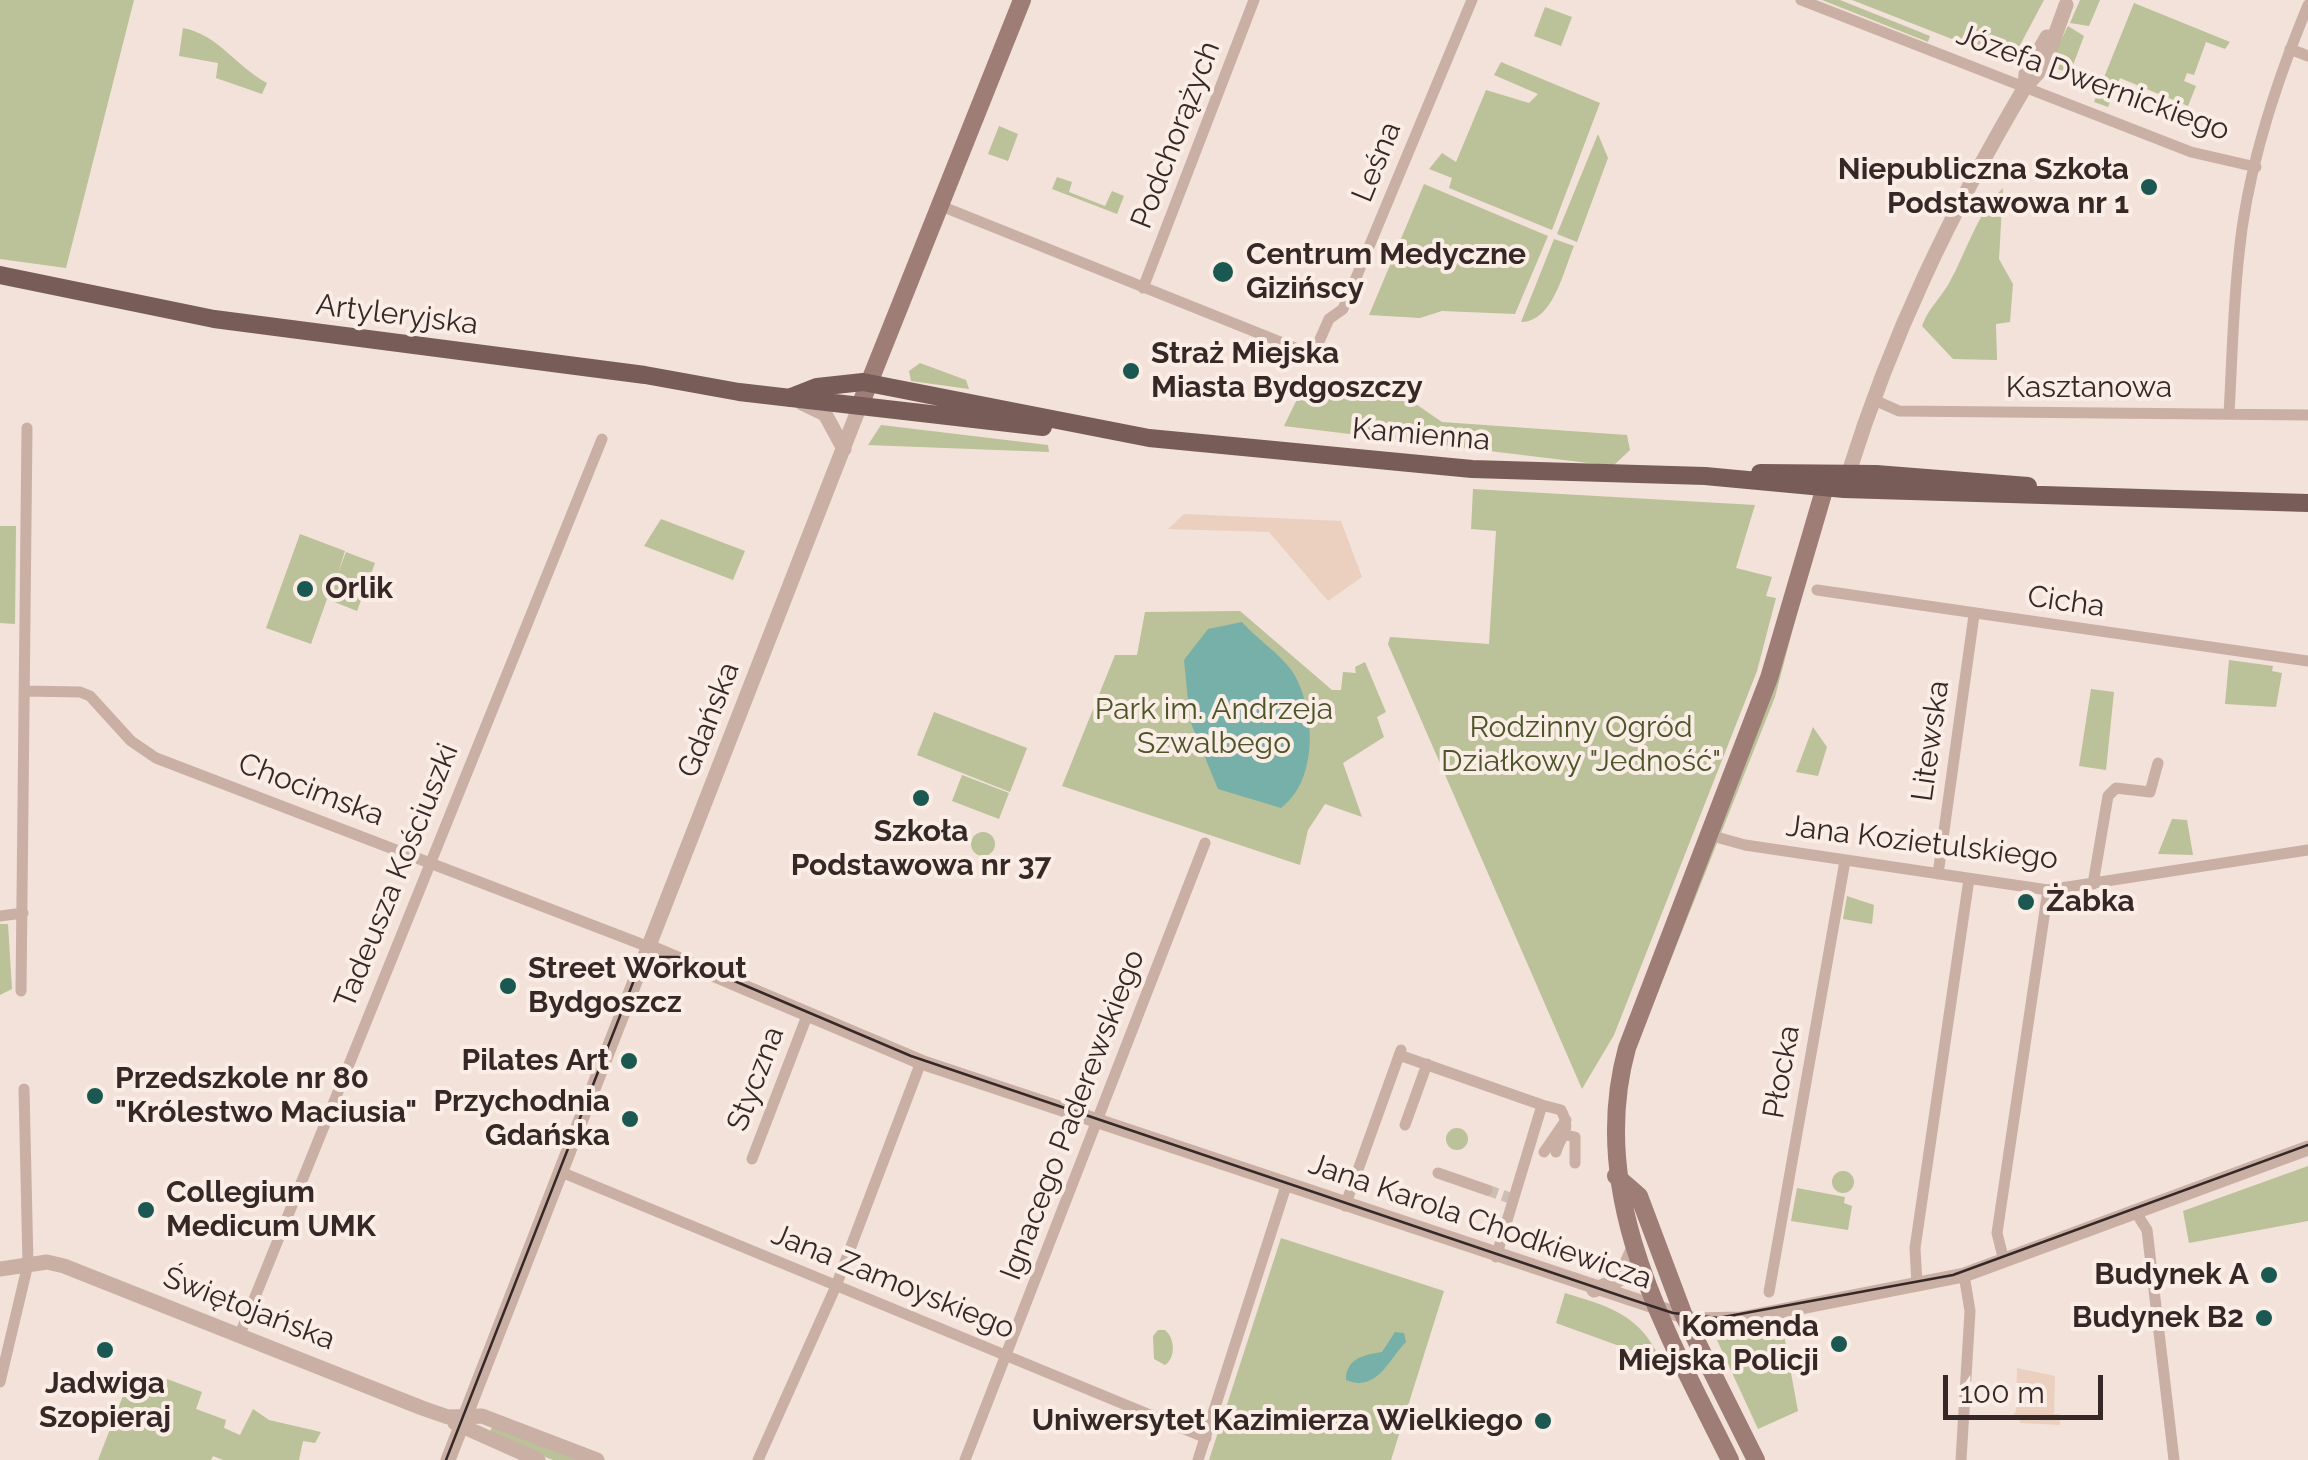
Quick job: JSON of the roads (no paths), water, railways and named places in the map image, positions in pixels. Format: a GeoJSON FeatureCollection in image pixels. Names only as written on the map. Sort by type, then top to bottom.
{"type":"FeatureCollection","features":[{"type":"Feature","properties":{"kind":"main road","name":"Gdańska"},"geometry":{"type":"LineString","coordinates":[[861,403],[1022,0]]}},
{"type":"Feature","properties":{"kind":"main road","name":"Artyleryjska"},"geometry":{"type":"LineString","coordinates":[[0,276],[214,319],[789,398],[861,403]]}},
{"type":"Feature","properties":{"kind":"main road"},"geometry":{"type":"LineString","coordinates":[[887,344],[891,373],[901,390]]}},
{"type":"Feature","properties":{"kind":"main road","name":"Artyleryjska"},"geometry":{"type":"LineString","coordinates":[[789,398],[818,387],[869,383]]}},
{"type":"Feature","properties":{"kind":"main road","name":"Kamienna"},"geometry":{"type":"LineString","coordinates":[[869,383],[1134,436]]}},
{"type":"Feature","properties":{"kind":"main road","name":"Kamienna"},"geometry":{"type":"LineString","coordinates":[[861,403],[1134,436],[1472,469],[2308,503]]}},
{"type":"Feature","properties":{"kind":"main road"},"geometry":{"type":"LineString","coordinates":[[1730,1460],[1660,1312],[1635,1244],[1616,1176],[1614,1120],[1624,1060],[1769,678],[1836,481]]}},
{"type":"Feature","properties":{"kind":"main road"},"geometry":{"type":"LineString","coordinates":[[1616,1176],[1639,1196],[1686,1319],[1756,1460]]}},
{"type":"Feature","properties":{"kind":"street","name":"Podchorążych"},"geometry":{"type":"LineString","coordinates":[[1143,288],[1254,0]]}},
{"type":"Feature","properties":{"kind":"street","name":"Leśna"},"geometry":{"type":"LineString","coordinates":[[942,206],[1313,355],[1328,319],[1342,308],[1472,0]]}},
{"type":"Feature","properties":{"kind":"street","name":"Józefa Dwernickiego"},"geometry":{"type":"LineString","coordinates":[[1802,0],[2191,152],[2256,167]]}},
{"type":"Feature","properties":{"kind":"street"},"geometry":{"type":"LineString","coordinates":[[1836,481],[1947,222],[2025,87],[2044,66],[2067,2]]}},
{"type":"Feature","properties":{"kind":"street"},"geometry":{"type":"LineString","coordinates":[[2229,414],[2239,252],[2256,167],[2290,49],[2308,4]]}},
{"type":"Feature","properties":{"kind":"street"},"geometry":{"type":"LineString","coordinates":[[2290,49],[2308,56]]}},
{"type":"Feature","properties":{"kind":"street"},"geometry":{"type":"LineString","coordinates":[[789,398],[825,414],[844,449]]}},
{"type":"Feature","properties":{"kind":"street","name":"Kasztanowa"},"geometry":{"type":"LineString","coordinates":[[1872,399],[1899,411],[2308,414]]}},
{"type":"Feature","properties":{"kind":"street","name":"Gdańska"},"geometry":{"type":"LineString","coordinates":[[448,1460],[458,1421],[561,1172],[861,403]]}},
{"type":"Feature","properties":{"kind":"street"},"geometry":{"type":"LineString","coordinates":[[22,991],[27,428]]}},
{"type":"Feature","properties":{"kind":"street","name":"Tadeusza Kościuszki"},"geometry":{"type":"LineString","coordinates":[[240,1334],[602,439]]}},
{"type":"Feature","properties":{"kind":"street","name":"Cicha"},"geometry":{"type":"LineString","coordinates":[[1817,590],[2308,661]]}},
{"type":"Feature","properties":{"kind":"street","name":"Litewska"},"geometry":{"type":"LineString","coordinates":[[1938,874],[1974,615]]}},
{"type":"Feature","properties":{"kind":"street","name":"Chocimska"},"geometry":{"type":"LineString","coordinates":[[27,691],[80,692],[90,696],[130,741],[156,758],[649,947]]}},
{"type":"Feature","properties":{"kind":"street"},"geometry":{"type":"LineString","coordinates":[[2094,884],[2108,796],[2116,788],[2150,792],[2158,763]]}},
{"type":"Feature","properties":{"kind":"street","name":"Jana Kozietulskiego"},"geometry":{"type":"LineString","coordinates":[[1709,835],[1745,846],[2048,890],[2308,850]]}},
{"type":"Feature","properties":{"kind":"street","name":"Ignacego Paderewskiego"},"geometry":{"type":"LineString","coordinates":[[965,1460],[1205,843]]}},
{"type":"Feature","properties":{"kind":"street","name":"Płocka"},"geometry":{"type":"LineString","coordinates":[[1769,1292],[1845,860]]}},
{"type":"Feature","properties":{"kind":"street"},"geometry":{"type":"LineString","coordinates":[[1917,1285],[1915,1248],[1969,880]]}},
{"type":"Feature","properties":{"kind":"street"},"geometry":{"type":"LineString","coordinates":[[2004,1261],[1996,1233],[2048,890]]}},
{"type":"Feature","properties":{"kind":"street"},"geometry":{"type":"LineString","coordinates":[[0,916],[23,914]]}},
{"type":"Feature","properties":{"kind":"street","name":"Jana Karola Chodkiewicza"},"geometry":{"type":"LineString","coordinates":[[649,947],[920,1062],[1686,1319],[1740,1318],[1964,1275],[2308,1148]]}},
{"type":"Feature","properties":{"kind":"street","name":"Styczna"},"geometry":{"type":"LineString","coordinates":[[752,1159],[806,1016]]}},
{"type":"Feature","properties":{"kind":"street"},"geometry":{"type":"LineString","coordinates":[[1345,1206],[1400,1052],[1561,1110],[1566,1120],[1566,1134],[1550,1152],[1566,1120]]}},
{"type":"Feature","properties":{"kind":"street"},"geometry":{"type":"LineString","coordinates":[[758,1460],[836,1286],[920,1062]]}},
{"type":"Feature","properties":{"kind":"street"},"geometry":{"type":"LineString","coordinates":[[1405,1125],[1427,1064]]}},
{"type":"Feature","properties":{"kind":"street"},"geometry":{"type":"LineString","coordinates":[[0,1382],[28,1264],[24,1089]]}},
{"type":"Feature","properties":{"kind":"street"},"geometry":{"type":"LineString","coordinates":[[1496,1257],[1542,1104]]}},
{"type":"Feature","properties":{"kind":"street"},"geometry":{"type":"LineString","coordinates":[[749,1122],[764,1127]]}},
{"type":"Feature","properties":{"kind":"street"},"geometry":{"type":"LineString","coordinates":[[1566,1134],[1574,1137],[1575,1163]]}},
{"type":"Feature","properties":{"kind":"street","name":"Jana Zamoyskiego"},"geometry":{"type":"LineString","coordinates":[[561,1172],[1206,1438]]}},
{"type":"Feature","properties":{"kind":"street"},"geometry":{"type":"LineString","coordinates":[[1438,1174],[1486,1190]]}},
{"type":"Feature","properties":{"kind":"street"},"geometry":{"type":"LineString","coordinates":[[1198,1460],[1286,1186]]}},
{"type":"Feature","properties":{"kind":"street"},"geometry":{"type":"LineString","coordinates":[[2135,1211],[2147,1230],[2174,1460]]}},
{"type":"Feature","properties":{"kind":"street"},"geometry":{"type":"LineString","coordinates":[[1594,1290],[1622,1276],[1635,1244]]}},
{"type":"Feature","properties":{"kind":"street","name":"Świętojańska"},"geometry":{"type":"LineString","coordinates":[[0,1269],[28,1264],[64,1266],[458,1421]]}},
{"type":"Feature","properties":{"kind":"street"},"geometry":{"type":"LineString","coordinates":[[1960,1460],[1970,1312],[1964,1275]]}},
{"type":"Feature","properties":{"kind":"street"},"geometry":{"type":"LineString","coordinates":[[458,1421],[497,1420],[597,1460]]}},
{"type":"Feature","properties":{"kind":"street"},"geometry":{"type":"LineString","coordinates":[[458,1421],[538,1460]]}},
{"type":"Feature","properties":{"kind":"water"},"geometry":{"type":"Polygon","coordinates":[[[1242,622],[1292,671],[1306,704],[1308,762],[1293,796],[1281,808],[1218,789],[1190,721],[1184,660],[1208,629],[1242,622]]]}},
{"type":"Feature","properties":{"kind":"water"},"geometry":{"type":"Polygon","coordinates":[[[1395,1332],[1404,1333],[1406,1342],[1381,1372],[1366,1382],[1346,1380],[1353,1362],[1382,1352],[1395,1332]]]}},
{"type":"Feature","properties":{"kind":"tunnel"},"geometry":{"type":"LineString","coordinates":[[1487,1190],[1510,1198]]}},
{"type":"Feature","properties":{"kind":"tram line"},"geometry":{"type":"LineString","coordinates":[[446,1460],[638,970],[655,957],[678,957],[911,1056],[1673,1313],[1718,1318],[1953,1275],[2308,1145]]}},
{"type":"Feature","properties":{"kind":"place","name":"Niepubliczna Szkoła Podstawowa nr 1"},"geometry":{"type":"Point","coordinates":[2149,187]}},
{"type":"Feature","properties":{"kind":"place","name":"Centrum Medyczne Gizińscy"},"geometry":{"type":"Point","coordinates":[1223,272]}},
{"type":"Feature","properties":{"kind":"place","name":"Straż Miejska Miasta Bydgoszczy"},"geometry":{"type":"Point","coordinates":[1131,371]}},
{"type":"Feature","properties":{"kind":"place","name":"Orlik"},"geometry":{"type":"Point","coordinates":[305,589]}},
{"type":"Feature","properties":{"kind":"place","name":"Szkoła Podstawowa nr 37"},"geometry":{"type":"Point","coordinates":[921,798]}},
{"type":"Feature","properties":{"kind":"place","name":"Żabka"},"geometry":{"type":"Point","coordinates":[2026,902]}},
{"type":"Feature","properties":{"kind":"place","name":"Street Workout Bydgoszcz"},"geometry":{"type":"Point","coordinates":[508,986]}},
{"type":"Feature","properties":{"kind":"place","name":"Pilates Art"},"geometry":{"type":"Point","coordinates":[629,1061]}},
{"type":"Feature","properties":{"kind":"place","name":"Przedszkole nr 80 \"Królestwo Maciusia\""},"geometry":{"type":"Point","coordinates":[95,1096]}},
{"type":"Feature","properties":{"kind":"place","name":"Przychodnia Gdańska"},"geometry":{"type":"Point","coordinates":[630,1119]}},
{"type":"Feature","properties":{"kind":"place","name":"Collegium Medicum UMK"},"geometry":{"type":"Point","coordinates":[146,1210]}},
{"type":"Feature","properties":{"kind":"place","name":"Budynek A"},"geometry":{"type":"Point","coordinates":[2269,1275]}},
{"type":"Feature","properties":{"kind":"place","name":"Budynek B2"},"geometry":{"type":"Point","coordinates":[2264,1318]}},
{"type":"Feature","properties":{"kind":"place","name":"Komenda Miejska Policji"},"geometry":{"type":"Point","coordinates":[1839,1344]}},
{"type":"Feature","properties":{"kind":"place","name":"Jadwiga Szopieraj"},"geometry":{"type":"Point","coordinates":[105,1350]}},
{"type":"Feature","properties":{"kind":"place","name":"Uniwersytet Kazimierza Wielkiego"},"geometry":{"type":"Point","coordinates":[1543,1421]}},
{"type":"Feature","properties":{"kind":"park label","name":"Park im. Andrzeja Szwalbego"},"geometry":{"type":"Point","coordinates":[1214,727]}},
{"type":"Feature","properties":{"kind":"park label","name":"Rodzinny Ogród Działkowy \"Jedność\""},"geometry":{"type":"Point","coordinates":[1581,745]}}]}
